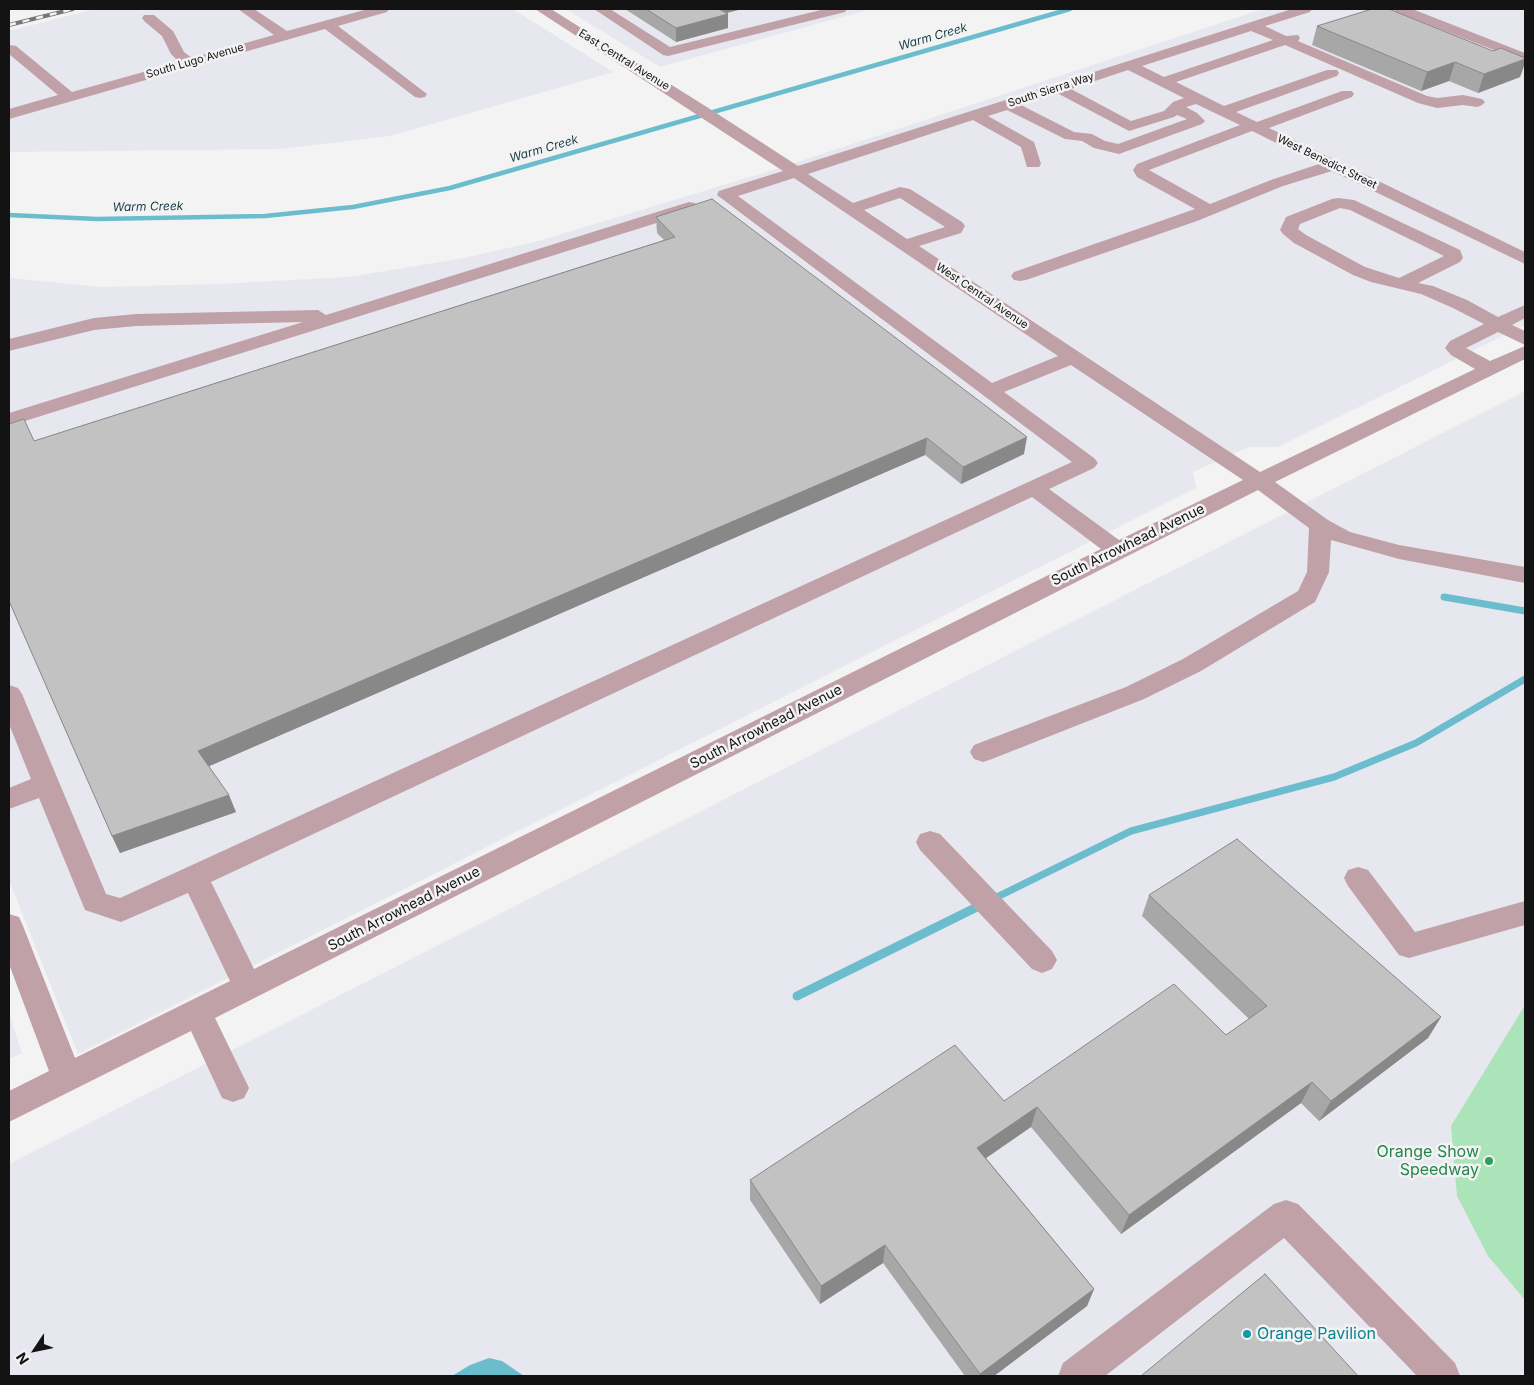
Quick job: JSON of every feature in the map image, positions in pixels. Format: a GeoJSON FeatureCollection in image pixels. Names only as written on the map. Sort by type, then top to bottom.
{"type":"FeatureCollection","features":[{"type":"Feature","properties":{"kind":"street"},"geometry":{"type":"LineString","coordinates":[[246,9],[285,36]]}},
{"type":"Feature","properties":{"kind":"street","name":"East Central Avenue"},"geometry":{"type":"LineString","coordinates":[[542,9],[705,112]]}},
{"type":"Feature","properties":{"kind":"street"},"geometry":{"type":"LineString","coordinates":[[629,63],[840,9]]}},
{"type":"Feature","properties":{"kind":"street","name":"South Sierra Way"},"geometry":{"type":"LineString","coordinates":[[9,420],[796,173],[1305,9]]}},
{"type":"Feature","properties":{"kind":"street"},"geometry":{"type":"LineString","coordinates":[[1401,9],[1525,58]]}},
{"type":"Feature","properties":{"kind":"street","name":"South Lugo Avenue"},"geometry":{"type":"LineString","coordinates":[[9,114],[371,10]]}},
{"type":"Feature","properties":{"kind":"street"},"geometry":{"type":"LineString","coordinates":[[568,24],[597,15],[668,52]]}},
{"type":"Feature","properties":{"kind":"street"},"geometry":{"type":"LineString","coordinates":[[149,18],[168,34],[178,54],[190,63]]}},
{"type":"Feature","properties":{"kind":"street"},"geometry":{"type":"LineString","coordinates":[[327,24],[420,94]]}},
{"type":"Feature","properties":{"kind":"street"},"geometry":{"type":"LineString","coordinates":[[1252,26],[1290,39],[1422,100],[1437,103],[1463,100],[1477,102]]}},
{"type":"Feature","properties":{"kind":"street"},"geometry":{"type":"LineString","coordinates":[[1236,31],[1270,46]]}},
{"type":"Feature","properties":{"kind":"street"},"geometry":{"type":"LineString","coordinates":[[1163,82],[1290,39]]}},
{"type":"Feature","properties":{"kind":"street"},"geometry":{"type":"LineString","coordinates":[[11,50],[69,97]]}},
{"type":"Feature","properties":{"kind":"street","name":"West Benedict Street"},"geometry":{"type":"LineString","coordinates":[[1129,65],[1525,259]]}},
{"type":"Feature","properties":{"kind":"street"},"geometry":{"type":"LineString","coordinates":[[1223,111],[1332,73]]}},
{"type":"Feature","properties":{"kind":"street"},"geometry":{"type":"LineString","coordinates":[[1058,88],[1129,126],[1169,114],[1178,105],[1197,98]]}},
{"type":"Feature","properties":{"kind":"street"},"geometry":{"type":"LineString","coordinates":[[1208,210],[1143,174],[1141,170],[1143,167],[1254,126],[1347,94]]}},
{"type":"Feature","properties":{"kind":"street"},"geometry":{"type":"LineString","coordinates":[[1008,104],[1071,136],[1086,137],[1100,145],[1119,148],[1197,121],[1192,116],[1175,108]]}},
{"type":"Feature","properties":{"kind":"street"},"geometry":{"type":"LineString","coordinates":[[1042,122],[1090,106]]}},
{"type":"Feature","properties":{"kind":"street","name":"West Central Avenue"},"geometry":{"type":"LineString","coordinates":[[705,112],[1259,481],[1320,526],[1342,537],[1399,552],[1525,576]]}},
{"type":"Feature","properties":{"kind":"street"},"geometry":{"type":"LineString","coordinates":[[975,115],[1028,146],[1033,164]]}},
{"type":"Feature","properties":{"kind":"street"},"geometry":{"type":"LineString","coordinates":[[1020,276],[1208,210],[1277,183],[1334,165]]}},
{"type":"Feature","properties":{"kind":"street"},"geometry":{"type":"LineString","coordinates":[[851,209],[900,192],[956,226],[955,228],[905,245]]}},
{"type":"Feature","properties":{"kind":"street"},"geometry":{"type":"LineString","coordinates":[[9,694],[94,902],[121,910],[1087,463],[724,195]]}},
{"type":"Feature","properties":{"kind":"street"},"geometry":{"type":"LineString","coordinates":[[1454,254],[1374,213],[1338,203],[1292,221],[1290,230],[1300,239],[1359,271],[1377,278],[1427,290],[1460,304],[1525,339]]}},
{"type":"Feature","properties":{"kind":"street"},"geometry":{"type":"LineString","coordinates":[[1468,231],[1480,226],[1490,226],[1519,239],[1525,244]]}},
{"type":"Feature","properties":{"kind":"street"},"geometry":{"type":"LineString","coordinates":[[1402,284],[1454,258],[1454,254],[1485,240]]}},
{"type":"Feature","properties":{"kind":"street"},"geometry":{"type":"LineString","coordinates":[[1490,369],[1456,348],[1457,345],[1525,311]]}},
{"type":"Feature","properties":{"kind":"street"},"geometry":{"type":"LineString","coordinates":[[9,345],[94,324],[136,320],[343,316]]}},
{"type":"Feature","properties":{"kind":"street","name":"South Arrowhead Avenue"},"geometry":{"type":"LineString","coordinates":[[9,1107],[1117,550],[1525,352]]}},
{"type":"Feature","properties":{"kind":"street"},"geometry":{"type":"LineString","coordinates":[[990,392],[1073,357]]}},
{"type":"Feature","properties":{"kind":"street"},"geometry":{"type":"LineString","coordinates":[[1034,488],[1117,550]]}},
{"type":"Feature","properties":{"kind":"street"},"geometry":{"type":"LineString","coordinates":[[983,752],[1134,693],[1184,669],[1308,596],[1318,572],[1320,526]]}},
{"type":"Feature","properties":{"kind":"street"},"geometry":{"type":"LineString","coordinates":[[9,799],[46,784]]}},
{"type":"Feature","properties":{"kind":"street"},"geometry":{"type":"LineString","coordinates":[[930,842],[1042,960]]}},
{"type":"Feature","properties":{"kind":"street"},"geometry":{"type":"LineString","coordinates":[[195,877],[248,987]]}},
{"type":"Feature","properties":{"kind":"street"},"geometry":{"type":"LineString","coordinates":[[1358,878],[1409,946],[1525,913]]}},
{"type":"Feature","properties":{"kind":"street"},"geometry":{"type":"LineString","coordinates":[[9,926],[67,1078]]}},
{"type":"Feature","properties":{"kind":"street"},"geometry":{"type":"LineString","coordinates":[[197,1012],[233,1088]]}},
{"type":"Feature","properties":{"kind":"street"},"geometry":{"type":"LineString","coordinates":[[1076,1376],[1286,1216],[1442,1376]]}},
{"type":"Feature","properties":{"kind":"shaded area"},"geometry":{"type":"Polygon","coordinates":[[[95,9],[513,9],[613,72],[390,136],[280,149],[9,152],[9,31],[95,9]]]}},
{"type":"Feature","properties":{"kind":"shaded area"},"geometry":{"type":"Polygon","coordinates":[[[566,9],[871,9],[660,67],[566,9]]]}},
{"type":"Feature","properties":{"kind":"shaded area"},"geometry":{"type":"Polygon","coordinates":[[[1263,9],[1525,9],[1525,325],[1278,447],[1249,447],[1193,472],[1196,488],[78,1054],[9,880],[9,278],[101,287],[219,284],[348,277],[459,259],[535,242],[770,171],[1263,9]]]}},
{"type":"Feature","properties":{"kind":"shaded area"},"geometry":{"type":"Polygon","coordinates":[[[1525,391],[1525,1376],[9,1376],[9,1164],[1525,391]]]}},
{"type":"Feature","properties":{"kind":"shaded area"},"geometry":{"type":"Polygon","coordinates":[[[9,1013],[22,1053],[9,1059],[9,1013]]]}},
{"type":"Feature","properties":{"kind":"green space","name":"Orange Show Speedway"},"geometry":{"type":"Polygon","coordinates":[[[1525,1005],[1525,1300],[1488,1256],[1457,1196],[1451,1126],[1525,1005]]]}},
{"type":"Feature","properties":{"kind":"water"},"geometry":{"type":"Polygon","coordinates":[[[489,1358],[502,1361],[524,1376],[452,1376],[470,1365],[489,1358]]]}},
{"type":"Feature","properties":{"kind":"building"},"geometry":{"type":"Polygon","coordinates":[[[646,9],[719,9],[728,14],[676,28],[646,9]]]}},
{"type":"Feature","properties":{"kind":"building"},"geometry":{"type":"Polygon","coordinates":[[[1372,9],[1389,9],[1493,51],[1501,48],[1525,59],[1484,74],[1455,62],[1427,72],[1317,26],[1372,9]]]}},
{"type":"Feature","properties":{"kind":"building"},"geometry":{"type":"Polygon","coordinates":[[[712,199],[1027,437],[963,467],[927,438],[198,751],[229,795],[112,836],[9,601],[9,424],[24,419],[34,441],[675,237],[656,217],[712,199]]]}},
{"type":"Feature","properties":{"kind":"building"},"geometry":{"type":"Polygon","coordinates":[[[1237,839],[1441,1017],[1331,1101],[1312,1082],[1129,1215],[1037,1107],[977,1148],[1094,1289],[980,1374],[885,1245],[821,1286],[750,1180],[955,1045],[1004,1101],[1174,984],[1226,1035],[1267,1006],[1149,895],[1237,839]]]}},
{"type":"Feature","properties":{"kind":"building","name":"Orange Pavilion"},"geometry":{"type":"Polygon","coordinates":[[[1265,1274],[1358,1376],[1141,1376],[1265,1274]]]}},
{"type":"Feature","properties":{"kind":"waterway","name":"Warm Creek"},"geometry":{"type":"LineString","coordinates":[[9,215],[97,219],[265,216],[353,207],[450,188],[1070,9]]}},
{"type":"Feature","properties":{"kind":"waterway"},"geometry":{"type":"LineString","coordinates":[[1444,597],[1525,611]]}},
{"type":"Feature","properties":{"kind":"waterway"},"geometry":{"type":"LineString","coordinates":[[993,899],[1131,831],[1334,777],[1416,743],[1525,679]]}},
{"type":"Feature","properties":{"kind":"waterway"},"geometry":{"type":"LineString","coordinates":[[797,996],[983,904]]}},
{"type":"Feature","properties":{"kind":"railway"},"geometry":{"type":"LineString","coordinates":[[9,25],[73,9]]}},
{"type":"Feature","properties":{"kind":"place","name":"Orange Show Speedway"},"geometry":{"type":"Point","coordinates":[1489,1161]}},
{"type":"Feature","properties":{"kind":"place","name":"Orange Pavilion"},"geometry":{"type":"Point","coordinates":[1247,1334]}}]}
